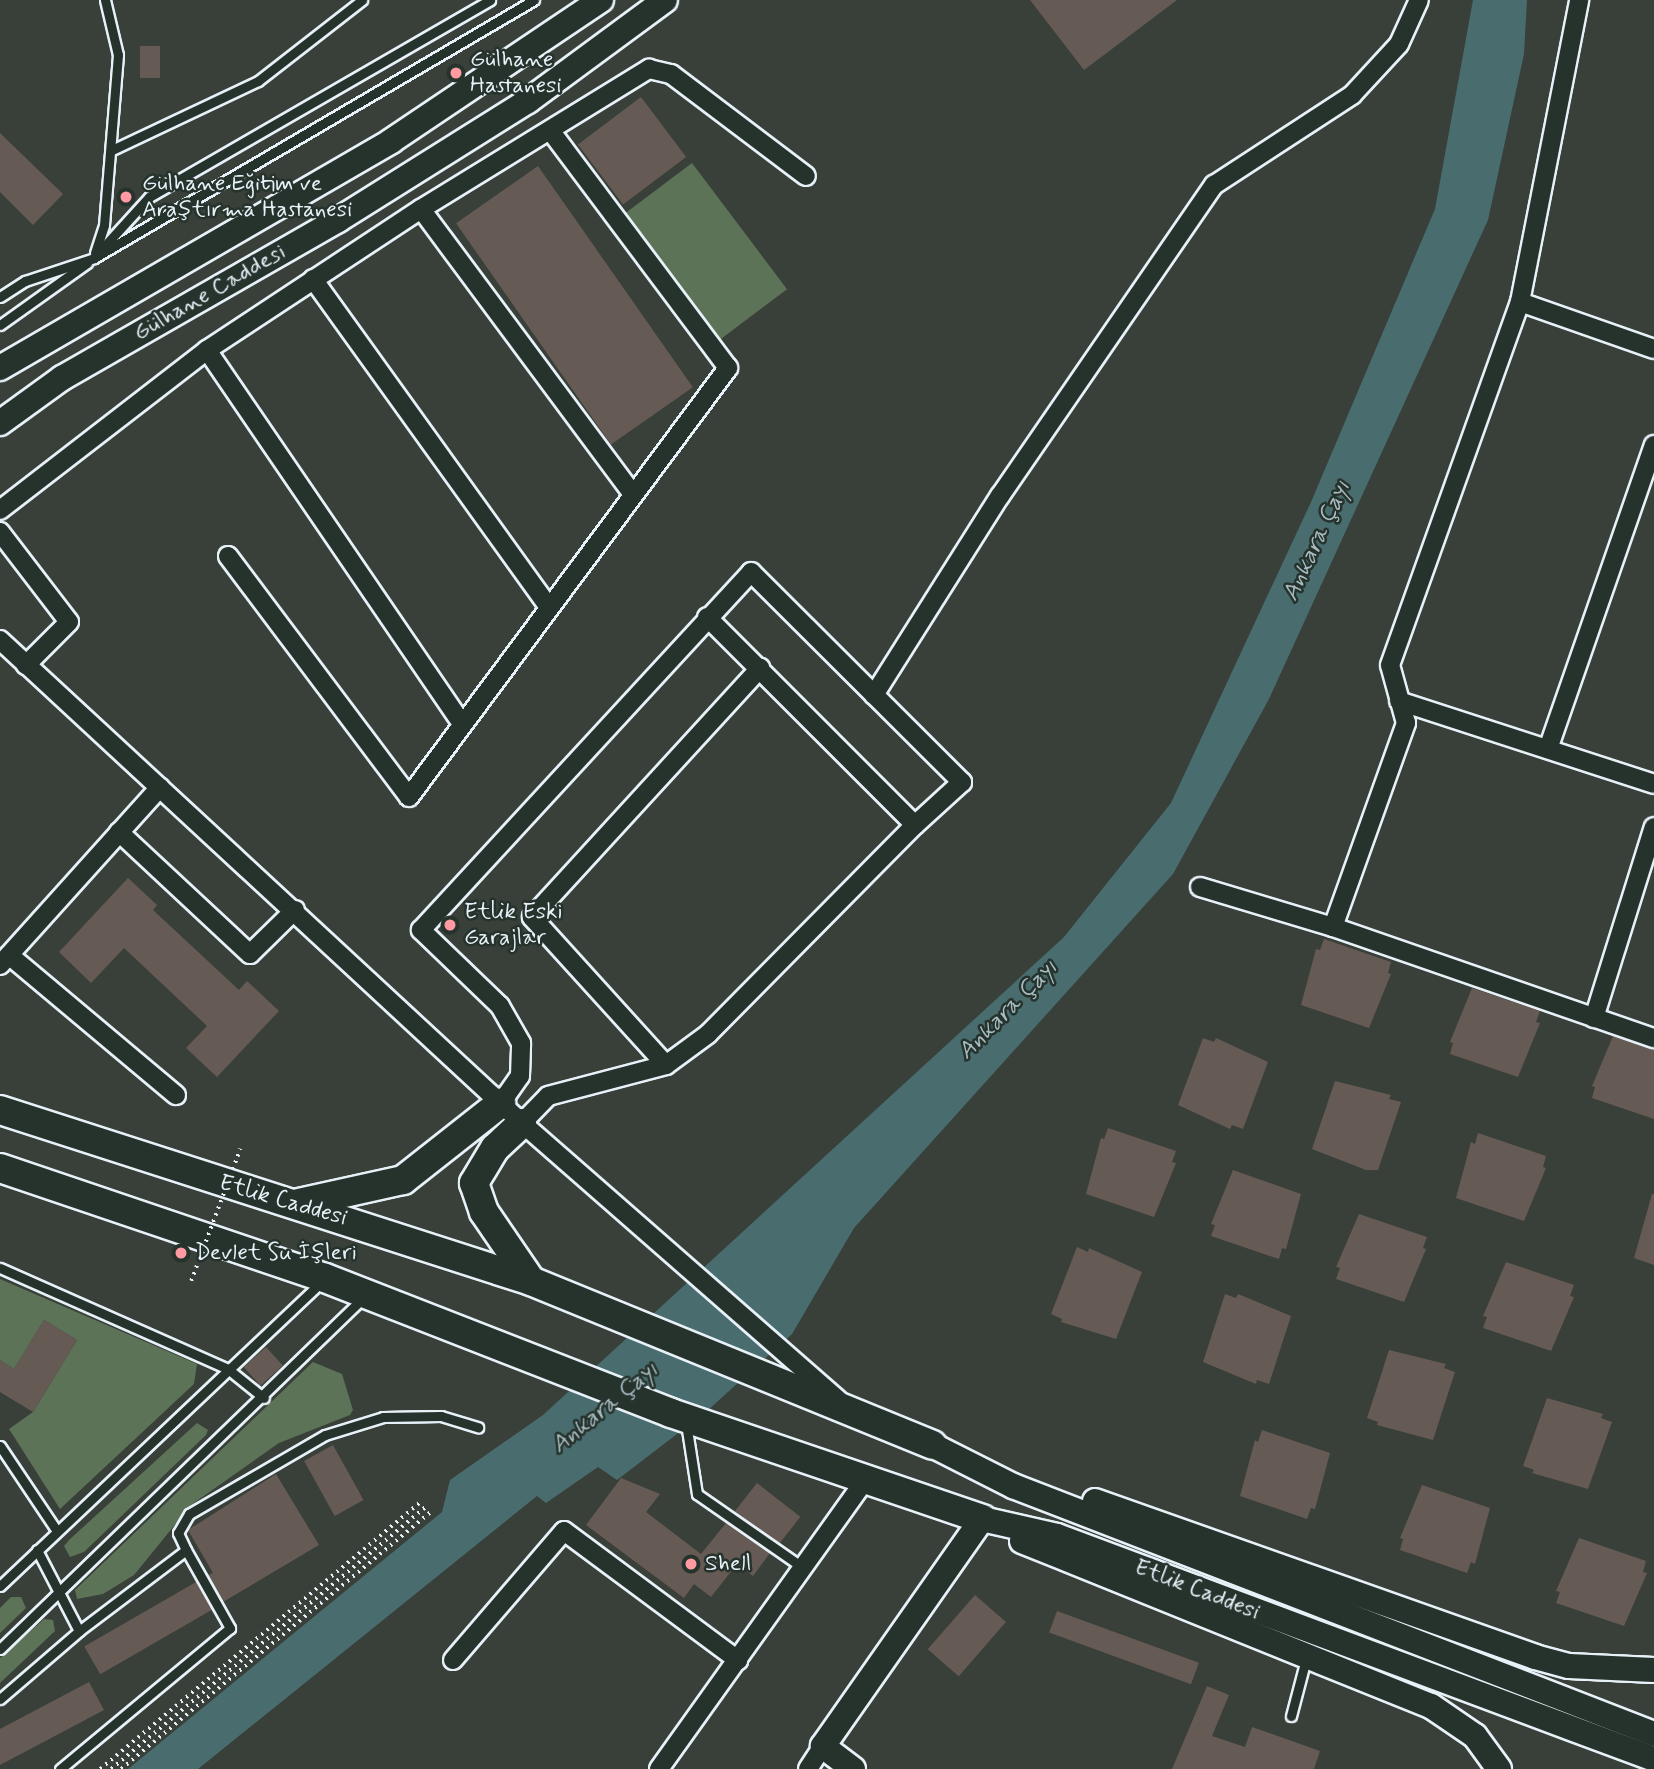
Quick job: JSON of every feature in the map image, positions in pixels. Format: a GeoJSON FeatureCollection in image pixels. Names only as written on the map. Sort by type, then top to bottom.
{"type":"FeatureCollection","features":[{"type":"Feature","properties":{"kind":"main road","name":"Gülhane Caddesi"},"geometry":{"type":"LineString","coordinates":[[0,368],[391,141],[601,0]]}},
{"type":"Feature","properties":{"kind":"main road","name":"Gülhane Caddesi"},"geometry":{"type":"LineString","coordinates":[[0,424],[62,378],[338,220],[528,101],[665,0]]}},
{"type":"Feature","properties":{"kind":"main road"},"geometry":{"type":"LineString","coordinates":[[299,1203],[403,1180],[502,1103]]}},
{"type":"Feature","properties":{"kind":"main road","name":"Etlik Caddesi"},"geometry":{"type":"LineString","coordinates":[[0,1110],[150,1161],[299,1203],[531,1281],[932,1445],[1013,1486],[1654,1734]]}},
{"type":"Feature","properties":{"kind":"main road"},"geometry":{"type":"LineString","coordinates":[[522,1123],[488,1157],[474,1183],[476,1199],[531,1281]]}},
{"type":"Feature","properties":{"kind":"main road"},"geometry":{"type":"LineString","coordinates":[[0,1168],[366,1294]]}},
{"type":"Feature","properties":{"kind":"main road","name":"Etlik Caddesi"},"geometry":{"type":"LineString","coordinates":[[366,1294],[685,1418],[982,1519],[1057,1536],[1654,1759]]}},
{"type":"Feature","properties":{"kind":"main road"},"geometry":{"type":"LineString","coordinates":[[932,1445],[1535,1657],[1569,1666],[1654,1670]]}},
{"type":"Feature","properties":{"kind":"main road"},"geometry":{"type":"LineString","coordinates":[[853,1769],[823,1746],[982,1519],[1016,1538],[1456,1721],[1475,1736],[1499,1769]]}},
{"type":"Feature","properties":{"kind":"street"},"geometry":{"type":"LineString","coordinates":[[874,695],[1000,496],[1214,185],[1352,95],[1399,44],[1419,0]]}},
{"type":"Feature","properties":{"kind":"street"},"geometry":{"type":"LineString","coordinates":[[1333,927],[1406,723],[1390,665],[1520,303],[1580,0]]}},
{"type":"Feature","properties":{"kind":"street"},"geometry":{"type":"LineString","coordinates":[[0,510],[207,350],[421,209],[649,69],[671,74],[806,176]]}},
{"type":"Feature","properties":{"kind":"street"},"geometry":{"type":"LineString","coordinates":[[228,556],[409,797],[632,493],[728,368],[551,131]]}},
{"type":"Feature","properties":{"kind":"street"},"geometry":{"type":"LineString","coordinates":[[421,209],[632,493]]}},
{"type":"Feature","properties":{"kind":"street"},"geometry":{"type":"LineString","coordinates":[[313,279],[550,607]]}},
{"type":"Feature","properties":{"kind":"street"},"geometry":{"type":"LineString","coordinates":[[1520,303],[1654,349]]}},
{"type":"Feature","properties":{"kind":"street"},"geometry":{"type":"LineString","coordinates":[[207,350],[462,724]]}},
{"type":"Feature","properties":{"kind":"street"},"geometry":{"type":"LineString","coordinates":[[1548,749],[1654,445]]}},
{"type":"Feature","properties":{"kind":"street"},"geometry":{"type":"LineString","coordinates":[[0,532],[69,622],[26,664]]}},
{"type":"Feature","properties":{"kind":"street"},"geometry":{"type":"LineString","coordinates":[[502,1103],[520,1076],[521,1043],[500,1006],[421,929],[751,572],[962,782],[915,825],[708,1034],[666,1065],[548,1096],[522,1123]]}},
{"type":"Feature","properties":{"kind":"street"},"geometry":{"type":"LineString","coordinates":[[707,617],[915,825]]}},
{"type":"Feature","properties":{"kind":"street"},"geometry":{"type":"LineString","coordinates":[[0,640],[295,910],[522,1123],[853,1413]]}},
{"type":"Feature","properties":{"kind":"street"},"geometry":{"type":"LineString","coordinates":[[666,1065],[532,918],[760,668]]}},
{"type":"Feature","properties":{"kind":"street"},"geometry":{"type":"LineString","coordinates":[[1399,701],[1654,784]]}},
{"type":"Feature","properties":{"kind":"street"},"geometry":{"type":"LineString","coordinates":[[160,787],[5,960],[176,1095]]}},
{"type":"Feature","properties":{"kind":"street"},"geometry":{"type":"LineString","coordinates":[[1594,1018],[1654,827]]}},
{"type":"Feature","properties":{"kind":"street"},"geometry":{"type":"LineString","coordinates":[[119,832],[250,954],[295,910]]}},
{"type":"Feature","properties":{"kind":"street"},"geometry":{"type":"LineString","coordinates":[[1200,887],[1333,927],[1654,1038]]}},
{"type":"Feature","properties":{"kind":"street"},"geometry":{"type":"LineString","coordinates":[[659,1769],[805,1569],[866,1479]]}},
{"type":"Feature","properties":{"kind":"street"},"geometry":{"type":"LineString","coordinates":[[453,1660],[564,1531],[738,1660]]}},
{"type":"Feature","properties":{"kind":"street"},"geometry":{"type":"LineString","coordinates":[[808,1769],[823,1746]]}},
{"type":"Feature","properties":{"kind":"lane"},"geometry":{"type":"LineString","coordinates":[[94,258],[104,225],[118,55],[105,0]]}},
{"type":"Feature","properties":{"kind":"lane"},"geometry":{"type":"LineString","coordinates":[[112,150],[258,81],[362,0]]}},
{"type":"Feature","properties":{"kind":"lane"},"geometry":{"type":"LineString","coordinates":[[0,297],[26,281],[94,258],[149,197],[490,0]]}},
{"type":"Feature","properties":{"kind":"lane"},"geometry":{"type":"LineString","coordinates":[[0,326],[94,258],[534,0]]}},
{"type":"Feature","properties":{"kind":"lane"},"geometry":{"type":"LineString","coordinates":[[0,1268],[228,1369],[264,1398]]}},
{"type":"Feature","properties":{"kind":"lane"},"geometry":{"type":"LineString","coordinates":[[0,1586],[325,1278]]}},
{"type":"Feature","properties":{"kind":"lane"},"geometry":{"type":"LineString","coordinates":[[0,1648],[264,1398],[366,1294]]}},
{"type":"Feature","properties":{"kind":"lane"},"geometry":{"type":"LineString","coordinates":[[60,1769],[230,1628],[178,1532],[189,1514],[325,1435],[383,1417],[441,1416],[478,1427]]}},
{"type":"Feature","properties":{"kind":"lane"},"geometry":{"type":"LineString","coordinates":[[685,1418],[697,1494],[805,1569]]}},
{"type":"Feature","properties":{"kind":"lane"},"geometry":{"type":"LineString","coordinates":[[0,1446],[57,1531]]}},
{"type":"Feature","properties":{"kind":"lane"},"geometry":{"type":"LineString","coordinates":[[37,1550],[79,1631]]}},
{"type":"Feature","properties":{"kind":"lane"},"geometry":{"type":"LineString","coordinates":[[0,1699],[79,1631],[186,1550]]}},
{"type":"Feature","properties":{"kind":"lane"},"geometry":{"type":"LineString","coordinates":[[1291,1716],[1306,1657]]}},
{"type":"Feature","properties":{"kind":"path"},"geometry":{"type":"LineString","coordinates":[[191,1281],[240,1149]]}},
{"type":"Feature","properties":{"kind":"path"},"geometry":{"type":"LineString","coordinates":[[100,1769],[422,1501]]}},
{"type":"Feature","properties":{"kind":"path"},"geometry":{"type":"LineString","coordinates":[[111,1769],[427,1506]]}},
{"type":"Feature","properties":{"kind":"path"},"geometry":{"type":"LineString","coordinates":[[121,1769],[432,1511]]}},
{"type":"Feature","properties":{"kind":"green space"},"geometry":{"type":"Polygon","coordinates":[[[692,163],[787,289],[718,342],[623,215],[692,163]]]}},
{"type":"Feature","properties":{"kind":"green space"},"geometry":{"type":"Polygon","coordinates":[[[0,1279],[197,1364],[194,1384],[60,1509],[9,1429],[33,1412],[77,1340],[44,1320],[14,1369],[0,1360],[0,1279]]]}},
{"type":"Feature","properties":{"kind":"green space"},"geometry":{"type":"Polygon","coordinates":[[[313,1362],[342,1374],[353,1410],[350,1415],[279,1443],[191,1505],[134,1575],[103,1594],[77,1599],[75,1590],[313,1362]]]}},
{"type":"Feature","properties":{"kind":"green space"},"geometry":{"type":"Polygon","coordinates":[[[197,1423],[208,1430],[206,1435],[84,1552],[70,1557],[64,1546],[69,1540],[197,1423]]]}},
{"type":"Feature","properties":{"kind":"green space"},"geometry":{"type":"Polygon","coordinates":[[[11,1597],[21,1597],[26,1608],[0,1633],[0,1608],[11,1597]]]}},
{"type":"Feature","properties":{"kind":"green space"},"geometry":{"type":"Polygon","coordinates":[[[44,1619],[53,1620],[55,1631],[0,1683],[0,1658],[44,1619]]]}},
{"type":"Feature","properties":{"kind":"water","name":"Ankara Çayı"},"geometry":{"type":"Polygon","coordinates":[[[1473,0],[1527,0],[1524,54],[1488,220],[1269,699],[1173,874],[854,1228],[792,1334],[707,1411],[617,1480],[598,1467],[546,1503],[537,1496],[198,1769],[128,1769],[442,1512],[450,1480],[543,1415],[1064,937],[1171,803],[1311,502],[1435,209],[1473,0]]]}},
{"type":"Feature","properties":{"kind":"building"},"geometry":{"type":"Polygon","coordinates":[[[1030,0],[1177,0],[1084,70],[1030,0]]]}},
{"type":"Feature","properties":{"kind":"building"},"geometry":{"type":"Polygon","coordinates":[[[140,46],[160,46],[160,78],[140,78],[140,46]]]}},
{"type":"Feature","properties":{"kind":"building"},"geometry":{"type":"Polygon","coordinates":[[[641,97],[686,157],[623,204],[578,145],[641,97]]]}},
{"type":"Feature","properties":{"kind":"building"},"geometry":{"type":"Polygon","coordinates":[[[0,133],[63,194],[33,225],[0,192],[0,133]]]}},
{"type":"Feature","properties":{"kind":"building"},"geometry":{"type":"Polygon","coordinates":[[[538,166],[693,387],[611,445],[456,223],[538,166]]]}},
{"type":"Feature","properties":{"kind":"building"},"geometry":{"type":"Polygon","coordinates":[[[128,878],[157,905],[153,910],[239,990],[247,981],[279,1011],[217,1077],[186,1048],[207,1026],[124,948],[91,983],[59,952],[128,878]]]}},
{"type":"Feature","properties":{"kind":"building"},"geometry":{"type":"Polygon","coordinates":[[[1324,939],[1391,962],[1388,973],[1391,974],[1369,1028],[1301,1005],[1316,949],[1320,950],[1324,939]]]}},
{"type":"Feature","properties":{"kind":"building"},"geometry":{"type":"Polygon","coordinates":[[[1472,988],[1540,1011],[1536,1022],[1540,1023],[1518,1077],[1450,1054],[1453,1043],[1450,1042],[1472,988]]]}},
{"type":"Feature","properties":{"kind":"building"},"geometry":{"type":"Polygon","coordinates":[[[1613,1036],[1654,1049],[1654,1119],[1592,1098],[1595,1087],[1592,1086],[1613,1036]]]}},
{"type":"Feature","properties":{"kind":"building"},"geometry":{"type":"Polygon","coordinates":[[[1203,1038],[1214,1042],[1216,1038],[1268,1062],[1243,1129],[1232,1125],[1230,1129],[1178,1105],[1203,1038]]]}},
{"type":"Feature","properties":{"kind":"building"},"geometry":{"type":"Polygon","coordinates":[[[1335,1081],[1391,1095],[1389,1099],[1401,1102],[1378,1170],[1366,1170],[1312,1149],[1335,1081]]]}},
{"type":"Feature","properties":{"kind":"building"},"geometry":{"type":"Polygon","coordinates":[[[1108,1128],[1176,1151],[1172,1162],[1176,1163],[1154,1217],[1086,1194],[1101,1138],[1104,1139],[1108,1128]]]}},
{"type":"Feature","properties":{"kind":"building"},"geometry":{"type":"Polygon","coordinates":[[[1478,1133],[1546,1156],[1543,1167],[1546,1168],[1524,1221],[1456,1198],[1471,1142],[1475,1144],[1478,1133]]]}},
{"type":"Feature","properties":{"kind":"building"},"geometry":{"type":"Polygon","coordinates":[[[1233,1170],[1301,1194],[1286,1249],[1282,1248],[1279,1259],[1211,1236],[1215,1225],[1211,1224],[1233,1170]]]}},
{"type":"Feature","properties":{"kind":"building"},"geometry":{"type":"Polygon","coordinates":[[[1654,1194],[1654,1265],[1634,1258],[1654,1194]]]}},
{"type":"Feature","properties":{"kind":"building"},"geometry":{"type":"Polygon","coordinates":[[[1359,1214],[1427,1237],[1423,1248],[1426,1249],[1404,1302],[1336,1279],[1340,1268],[1336,1267],[1359,1214]]]}},
{"type":"Feature","properties":{"kind":"building"},"geometry":{"type":"Polygon","coordinates":[[[1077,1247],[1088,1252],[1089,1248],[1142,1272],[1116,1339],[1061,1322],[1062,1319],[1051,1314],[1077,1247]]]}},
{"type":"Feature","properties":{"kind":"building"},"geometry":{"type":"Polygon","coordinates":[[[1506,1262],[1574,1285],[1570,1296],[1574,1297],[1551,1351],[1483,1328],[1487,1317],[1483,1316],[1506,1262]]]}},
{"type":"Feature","properties":{"kind":"building"},"geometry":{"type":"Polygon","coordinates":[[[1225,1294],[1236,1298],[1238,1294],[1291,1316],[1269,1384],[1257,1380],[1256,1384],[1203,1362],[1225,1294]]]}},
{"type":"Feature","properties":{"kind":"building"},"geometry":{"type":"Polygon","coordinates":[[[44,1320],[77,1340],[33,1412],[0,1392],[0,1360],[14,1369],[44,1320]]]}},
{"type":"Feature","properties":{"kind":"building"},"geometry":{"type":"Polygon","coordinates":[[[266,1347],[283,1366],[260,1386],[244,1367],[266,1347]]]}},
{"type":"Feature","properties":{"kind":"building"},"geometry":{"type":"Polygon","coordinates":[[[1389,1350],[1446,1364],[1444,1368],[1455,1372],[1433,1440],[1377,1425],[1378,1422],[1367,1418],[1389,1350]]]}},
{"type":"Feature","properties":{"kind":"building"},"geometry":{"type":"Polygon","coordinates":[[[1547,1398],[1603,1414],[1601,1418],[1612,1422],[1588,1489],[1532,1473],[1534,1470],[1523,1466],[1547,1398]]]}},
{"type":"Feature","properties":{"kind":"building"},"geometry":{"type":"Polygon","coordinates":[[[1262,1430],[1330,1453],[1315,1509],[1311,1508],[1307,1519],[1240,1496],[1255,1440],[1258,1442],[1262,1430]]]}},
{"type":"Feature","properties":{"kind":"building"},"geometry":{"type":"Polygon","coordinates":[[[333,1445],[364,1500],[335,1516],[304,1461],[333,1445]]]}},
{"type":"Feature","properties":{"kind":"building"},"geometry":{"type":"Polygon","coordinates":[[[276,1474],[319,1545],[223,1602],[208,1575],[213,1573],[188,1530],[276,1474]]]}},
{"type":"Feature","properties":{"kind":"building"},"geometry":{"type":"Polygon","coordinates":[[[621,1478],[660,1494],[646,1512],[701,1554],[726,1523],[770,1553],[753,1576],[737,1564],[711,1597],[694,1584],[684,1598],[586,1525],[621,1478]]]}},
{"type":"Feature","properties":{"kind":"building"},"geometry":{"type":"Polygon","coordinates":[[[757,1483],[800,1517],[778,1545],[735,1511],[757,1483]]]}},
{"type":"Feature","properties":{"kind":"building"},"geometry":{"type":"Polygon","coordinates":[[[1422,1485],[1490,1508],[1475,1564],[1471,1562],[1467,1573],[1400,1550],[1403,1539],[1400,1538],[1422,1485]]]}},
{"type":"Feature","properties":{"kind":"building"},"geometry":{"type":"Polygon","coordinates":[[[1579,1538],[1646,1561],[1643,1572],[1647,1573],[1624,1626],[1556,1603],[1560,1592],[1556,1591],[1579,1538]]]}},
{"type":"Feature","properties":{"kind":"building"},"geometry":{"type":"Polygon","coordinates":[[[196,1582],[212,1610],[100,1674],[84,1646],[196,1582]]]}},
{"type":"Feature","properties":{"kind":"building"},"geometry":{"type":"Polygon","coordinates":[[[975,1595],[1006,1622],[959,1676],[928,1649],[975,1595]]]}},
{"type":"Feature","properties":{"kind":"building"},"geometry":{"type":"Polygon","coordinates":[[[1057,1611],[1199,1663],[1191,1684],[1049,1633],[1057,1611]]]}},
{"type":"Feature","properties":{"kind":"building"},"geometry":{"type":"Polygon","coordinates":[[[89,1682],[104,1710],[0,1765],[0,1729],[89,1682]]]}},
{"type":"Feature","properties":{"kind":"building"},"geometry":{"type":"Polygon","coordinates":[[[1207,1686],[1229,1695],[1212,1736],[1245,1747],[1252,1727],[1320,1751],[1314,1769],[1172,1769],[1207,1686]]]}},
{"type":"Feature","properties":{"kind":"place","name":"Gülhane Hastanesi"},"geometry":{"type":"Point","coordinates":[456,73]}},
{"type":"Feature","properties":{"kind":"place","name":"Gülhane Eğitim ve Araştırma Hastanesi"},"geometry":{"type":"Point","coordinates":[126,197]}},
{"type":"Feature","properties":{"kind":"place","name":"Etlik Eski Garajlar"},"geometry":{"type":"Point","coordinates":[450,925]}},
{"type":"Feature","properties":{"kind":"place","name":"Devlet Su İşleri"},"geometry":{"type":"Point","coordinates":[181,1253]}},
{"type":"Feature","properties":{"kind":"place","name":"Shell"},"geometry":{"type":"Point","coordinates":[691,1564]}}]}
